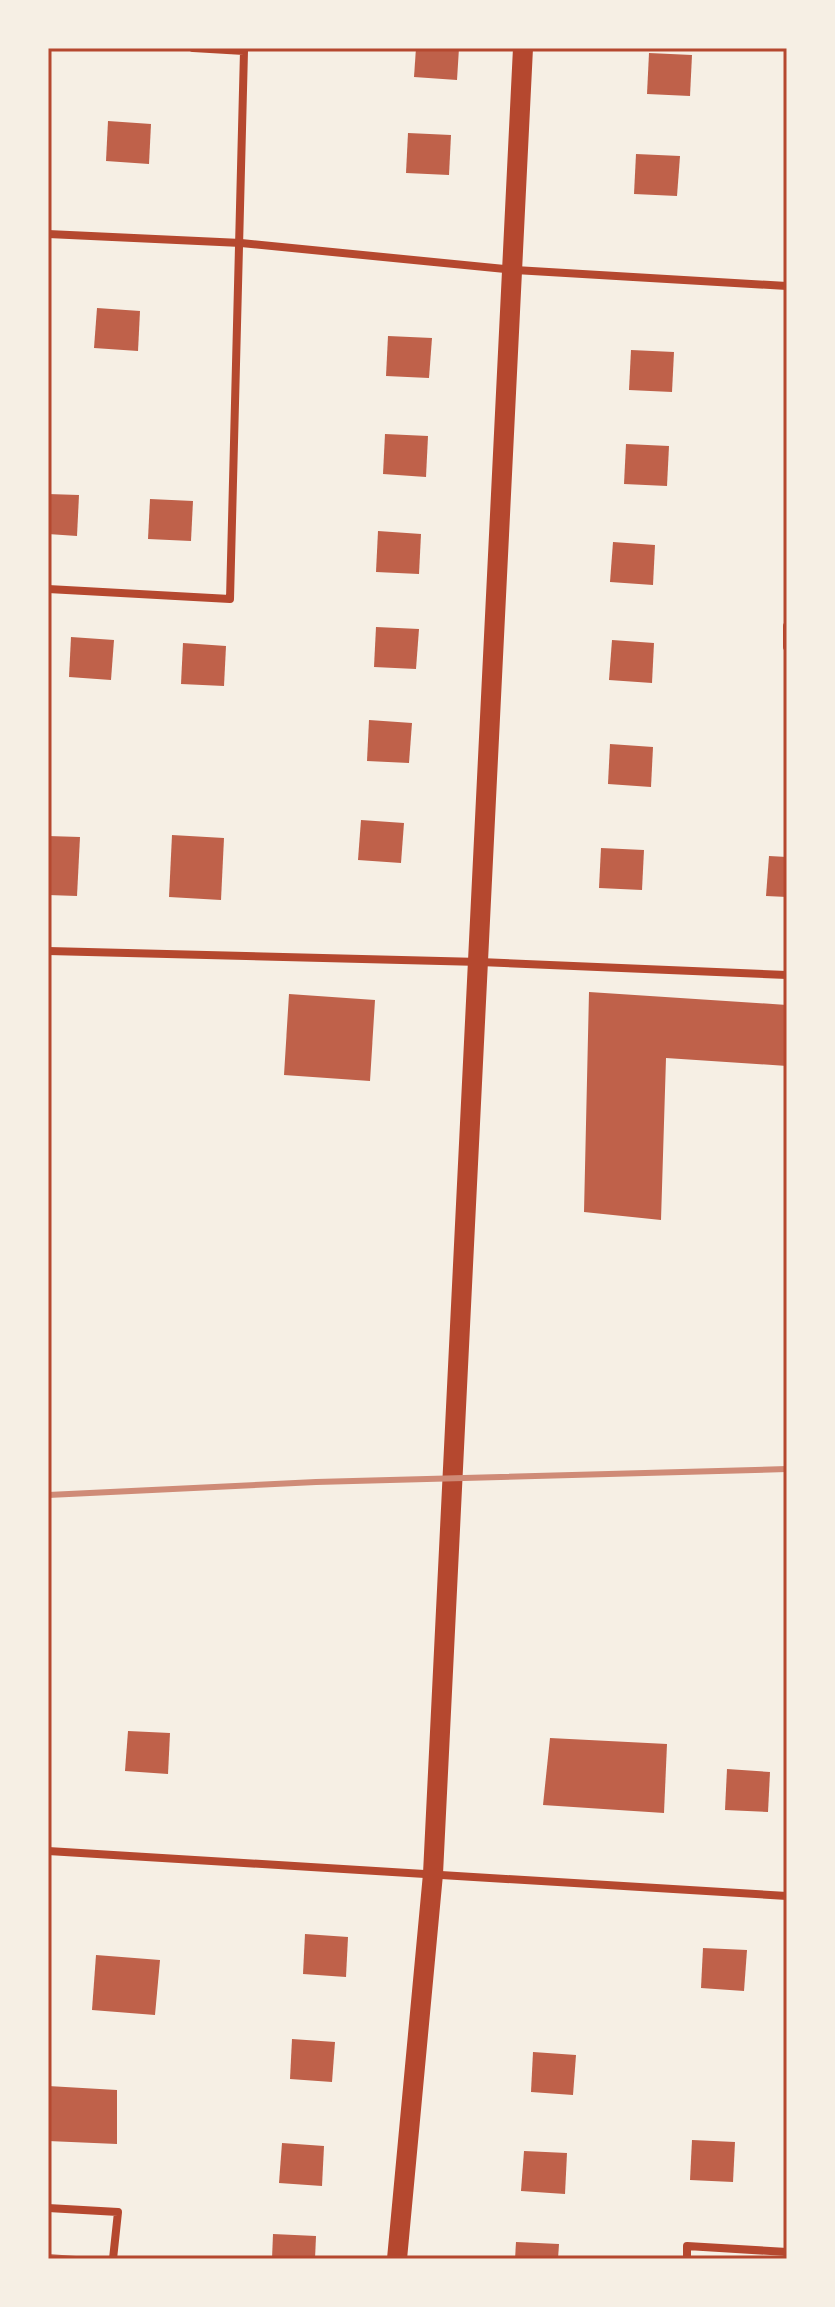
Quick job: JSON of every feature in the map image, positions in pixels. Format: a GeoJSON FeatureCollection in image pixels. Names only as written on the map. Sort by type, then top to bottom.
{"type":"FeatureCollection","features":[{"type":"Feature","properties":{"kind":"main road"},"geometry":{"type":"LineString","coordinates":[[397,2259],[433,1874],[515,270],[523,48]]}},
{"type":"Feature","properties":{"kind":"street"},"geometry":{"type":"LineString","coordinates":[[48,589],[230,599],[244,51],[193,48]]}},
{"type":"Feature","properties":{"kind":"street"},"geometry":{"type":"LineString","coordinates":[[48,234],[241,243],[515,270],[787,286]]}},
{"type":"Feature","properties":{"kind":"street"},"geometry":{"type":"LineString","coordinates":[[787,626],[787,647]]}},
{"type":"Feature","properties":{"kind":"street"},"geometry":{"type":"LineString","coordinates":[[48,951],[480,962],[787,975]]}},
{"type":"Feature","properties":{"kind":"street"},"geometry":{"type":"LineString","coordinates":[[48,1851],[787,1896]]}},
{"type":"Feature","properties":{"kind":"street"},"geometry":{"type":"LineString","coordinates":[[48,2208],[118,2212],[113,2259]]}},
{"type":"Feature","properties":{"kind":"street"},"geometry":{"type":"LineString","coordinates":[[687,2259],[687,2246],[787,2252]]}},
{"type":"Feature","properties":{"kind":"building"},"geometry":{"type":"Polygon","coordinates":[[[416,48],[459,48],[457,80],[414,77],[416,48]]]}},
{"type":"Feature","properties":{"kind":"building"},"geometry":{"type":"Polygon","coordinates":[[[649,53],[692,55],[690,96],[647,94],[649,53]]]}},
{"type":"Feature","properties":{"kind":"building"},"geometry":{"type":"Polygon","coordinates":[[[108,121],[151,124],[149,164],[106,161],[108,121]]]}},
{"type":"Feature","properties":{"kind":"building"},"geometry":{"type":"Polygon","coordinates":[[[408,133],[451,135],[449,175],[406,173],[408,133]]]}},
{"type":"Feature","properties":{"kind":"building"},"geometry":{"type":"Polygon","coordinates":[[[636,154],[680,156],[677,196],[634,194],[636,154]]]}},
{"type":"Feature","properties":{"kind":"building"},"geometry":{"type":"Polygon","coordinates":[[[97,308],[140,311],[138,351],[94,348],[97,308]]]}},
{"type":"Feature","properties":{"kind":"building"},"geometry":{"type":"Polygon","coordinates":[[[388,336],[432,338],[429,378],[386,376],[388,336]]]}},
{"type":"Feature","properties":{"kind":"building"},"geometry":{"type":"Polygon","coordinates":[[[631,350],[674,352],[672,392],[629,390],[631,350]]]}},
{"type":"Feature","properties":{"kind":"building"},"geometry":{"type":"Polygon","coordinates":[[[385,434],[428,436],[426,477],[383,474],[385,434]]]}},
{"type":"Feature","properties":{"kind":"building"},"geometry":{"type":"Polygon","coordinates":[[[626,444],[669,446],[667,486],[624,484],[626,444]]]}},
{"type":"Feature","properties":{"kind":"building"},"geometry":{"type":"Polygon","coordinates":[[[48,494],[79,495],[77,536],[48,534],[48,494]]]}},
{"type":"Feature","properties":{"kind":"building"},"geometry":{"type":"Polygon","coordinates":[[[150,499],[193,501],[191,541],[148,539],[150,499]]]}},
{"type":"Feature","properties":{"kind":"building"},"geometry":{"type":"Polygon","coordinates":[[[378,531],[421,534],[419,574],[376,572],[378,531]]]}},
{"type":"Feature","properties":{"kind":"building"},"geometry":{"type":"Polygon","coordinates":[[[613,542],[655,545],[653,585],[610,582],[613,542]]]}},
{"type":"Feature","properties":{"kind":"building"},"geometry":{"type":"Polygon","coordinates":[[[376,627],[419,629],[416,669],[374,667],[376,627]]]}},
{"type":"Feature","properties":{"kind":"building"},"geometry":{"type":"Polygon","coordinates":[[[71,637],[114,640],[111,680],[69,677],[71,637]]]}},
{"type":"Feature","properties":{"kind":"building"},"geometry":{"type":"Polygon","coordinates":[[[612,640],[654,643],[652,683],[609,680],[612,640]]]}},
{"type":"Feature","properties":{"kind":"building"},"geometry":{"type":"Polygon","coordinates":[[[183,643],[226,646],[224,686],[181,684],[183,643]]]}},
{"type":"Feature","properties":{"kind":"building"},"geometry":{"type":"Polygon","coordinates":[[[369,720],[412,723],[409,763],[367,761],[369,720]]]}},
{"type":"Feature","properties":{"kind":"building"},"geometry":{"type":"Polygon","coordinates":[[[610,744],[653,747],[651,787],[608,784],[610,744]]]}},
{"type":"Feature","properties":{"kind":"building"},"geometry":{"type":"Polygon","coordinates":[[[361,820],[404,823],[401,863],[358,860],[361,820]]]}},
{"type":"Feature","properties":{"kind":"building"},"geometry":{"type":"Polygon","coordinates":[[[172,835],[224,838],[221,900],[169,897],[172,835]]]}},
{"type":"Feature","properties":{"kind":"building"},"geometry":{"type":"Polygon","coordinates":[[[48,836],[80,837],[77,896],[48,895],[48,836]]]}},
{"type":"Feature","properties":{"kind":"building"},"geometry":{"type":"Polygon","coordinates":[[[601,848],[644,850],[642,890],[599,888],[601,848]]]}},
{"type":"Feature","properties":{"kind":"building"},"geometry":{"type":"Polygon","coordinates":[[[769,856],[787,857],[787,897],[766,896],[769,856]]]}},
{"type":"Feature","properties":{"kind":"building"},"geometry":{"type":"Polygon","coordinates":[[[589,992],[787,1005],[787,1066],[666,1058],[661,1220],[584,1212],[589,992]]]}},
{"type":"Feature","properties":{"kind":"building"},"geometry":{"type":"Polygon","coordinates":[[[289,994],[375,1000],[370,1081],[284,1075],[289,994]]]}},
{"type":"Feature","properties":{"kind":"building"},"geometry":{"type":"Polygon","coordinates":[[[128,1731],[170,1733],[168,1774],[125,1771],[128,1731]]]}},
{"type":"Feature","properties":{"kind":"building"},"geometry":{"type":"Polygon","coordinates":[[[550,1738],[667,1744],[664,1813],[543,1805],[550,1738]]]}},
{"type":"Feature","properties":{"kind":"building"},"geometry":{"type":"Polygon","coordinates":[[[727,1769],[770,1772],[768,1812],[725,1810],[727,1769]]]}},
{"type":"Feature","properties":{"kind":"building"},"geometry":{"type":"Polygon","coordinates":[[[305,1934],[348,1937],[346,1977],[303,1974],[305,1934]]]}},
{"type":"Feature","properties":{"kind":"building"},"geometry":{"type":"Polygon","coordinates":[[[703,1948],[747,1950],[744,1991],[701,1988],[703,1948]]]}},
{"type":"Feature","properties":{"kind":"building"},"geometry":{"type":"Polygon","coordinates":[[[96,1955],[160,1960],[155,2015],[92,2010],[96,1955]]]}},
{"type":"Feature","properties":{"kind":"building"},"geometry":{"type":"Polygon","coordinates":[[[292,2039],[335,2042],[332,2082],[290,2079],[292,2039]]]}},
{"type":"Feature","properties":{"kind":"building"},"geometry":{"type":"Polygon","coordinates":[[[533,2052],[576,2055],[573,2095],[531,2092],[533,2052]]]}},
{"type":"Feature","properties":{"kind":"building"},"geometry":{"type":"Polygon","coordinates":[[[48,2086],[117,2090],[117,2144],[48,2141],[48,2086]]]}},
{"type":"Feature","properties":{"kind":"building"},"geometry":{"type":"Polygon","coordinates":[[[692,2140],[735,2142],[733,2182],[690,2180],[692,2140]]]}},
{"type":"Feature","properties":{"kind":"building"},"geometry":{"type":"Polygon","coordinates":[[[282,2143],[324,2146],[322,2186],[279,2183],[282,2143]]]}},
{"type":"Feature","properties":{"kind":"building"},"geometry":{"type":"Polygon","coordinates":[[[524,2151],[567,2153],[565,2194],[521,2191],[524,2151]]]}},
{"type":"Feature","properties":{"kind":"building"},"geometry":{"type":"Polygon","coordinates":[[[273,2234],[316,2236],[315,2259],[272,2259],[273,2234]]]}},
{"type":"Feature","properties":{"kind":"building"},"geometry":{"type":"Polygon","coordinates":[[[516,2242],[559,2244],[558,2259],[515,2259],[516,2242]]]}},
{"type":"Feature","properties":{"kind":"building"},"geometry":{"type":"Polygon","coordinates":[[[48,2254],[76,2256],[76,2259],[48,2259],[48,2254]]]}},
{"type":"Feature","properties":{"kind":"railway"},"geometry":{"type":"LineString","coordinates":[[48,1495],[316,1482],[787,1469]]}}]}
